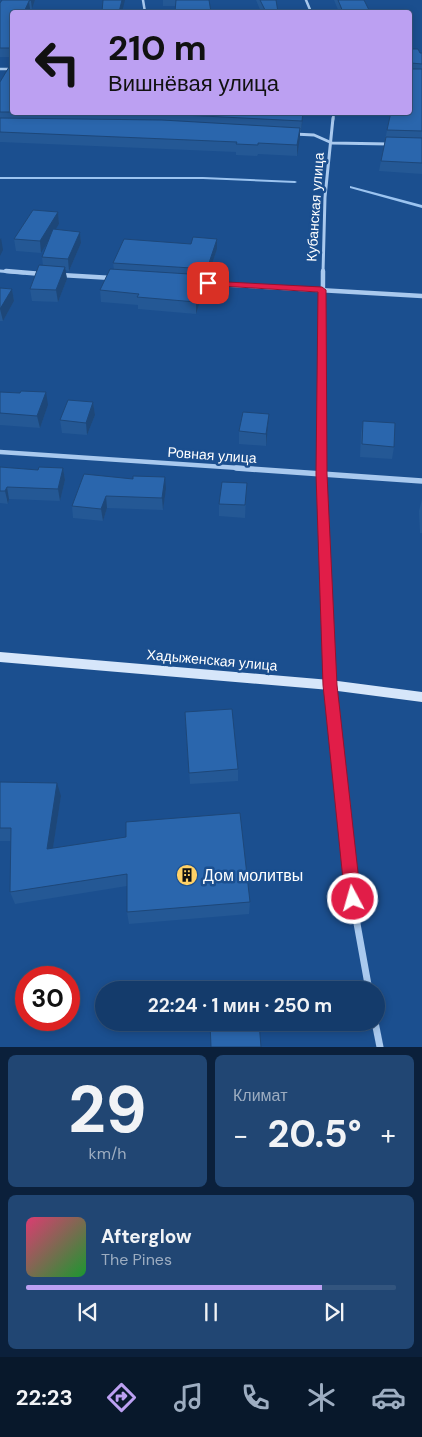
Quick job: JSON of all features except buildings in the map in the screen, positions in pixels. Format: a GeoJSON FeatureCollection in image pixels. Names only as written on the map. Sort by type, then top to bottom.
{"type":"FeatureCollection","features":[{"type":"Feature","properties":{"kind":"main road","name":"Хадыженская улица"},"geometry":{"type":"LineString","coordinates":[[0,657],[330,685],[422,697]]}},
{"type":"Feature","properties":{"kind":"street","name":"Кубанская улица"},"geometry":{"type":"LineString","coordinates":[[334,115],[325,197],[322,290],[322,474],[330,685],[356,918],[367,981]]}},
{"type":"Feature","properties":{"kind":"street"},"geometry":{"type":"LineString","coordinates":[[286,133],[314,135],[332,143],[392,144]]}},
{"type":"Feature","properties":{"kind":"street"},"geometry":{"type":"LineString","coordinates":[[0,271],[49,274]]}},
{"type":"Feature","properties":{"kind":"street"},"geometry":{"type":"LineString","coordinates":[[58,275],[117,278]]}},
{"type":"Feature","properties":{"kind":"street"},"geometry":{"type":"LineString","coordinates":[[195,283],[422,296]]}},
{"type":"Feature","properties":{"kind":"street","name":"Ровная улица"},"geometry":{"type":"LineString","coordinates":[[0,452],[422,481]]}},
{"type":"Feature","properties":{"kind":"street"},"geometry":{"type":"LineString","coordinates":[[377,1031],[380,1047]]}},
{"type":"Feature","properties":{"kind":"waterway"},"geometry":{"type":"LineString","coordinates":[[0,178],[203,178],[295,182]]}},
{"type":"Feature","properties":{"kind":"waterway"},"geometry":{"type":"LineString","coordinates":[[352,187],[422,207]]}},
{"type":"Feature","properties":{"kind":"place","name":"Дом молитвы"},"geometry":{"type":"Point","coordinates":[187,875]}},
{"type":"Feature","properties":{"kind":"route"},"geometry":{"type":"LineString","coordinates":[[208,283],[322,290],[322,474],[330,685],[353,899]]}}]}
